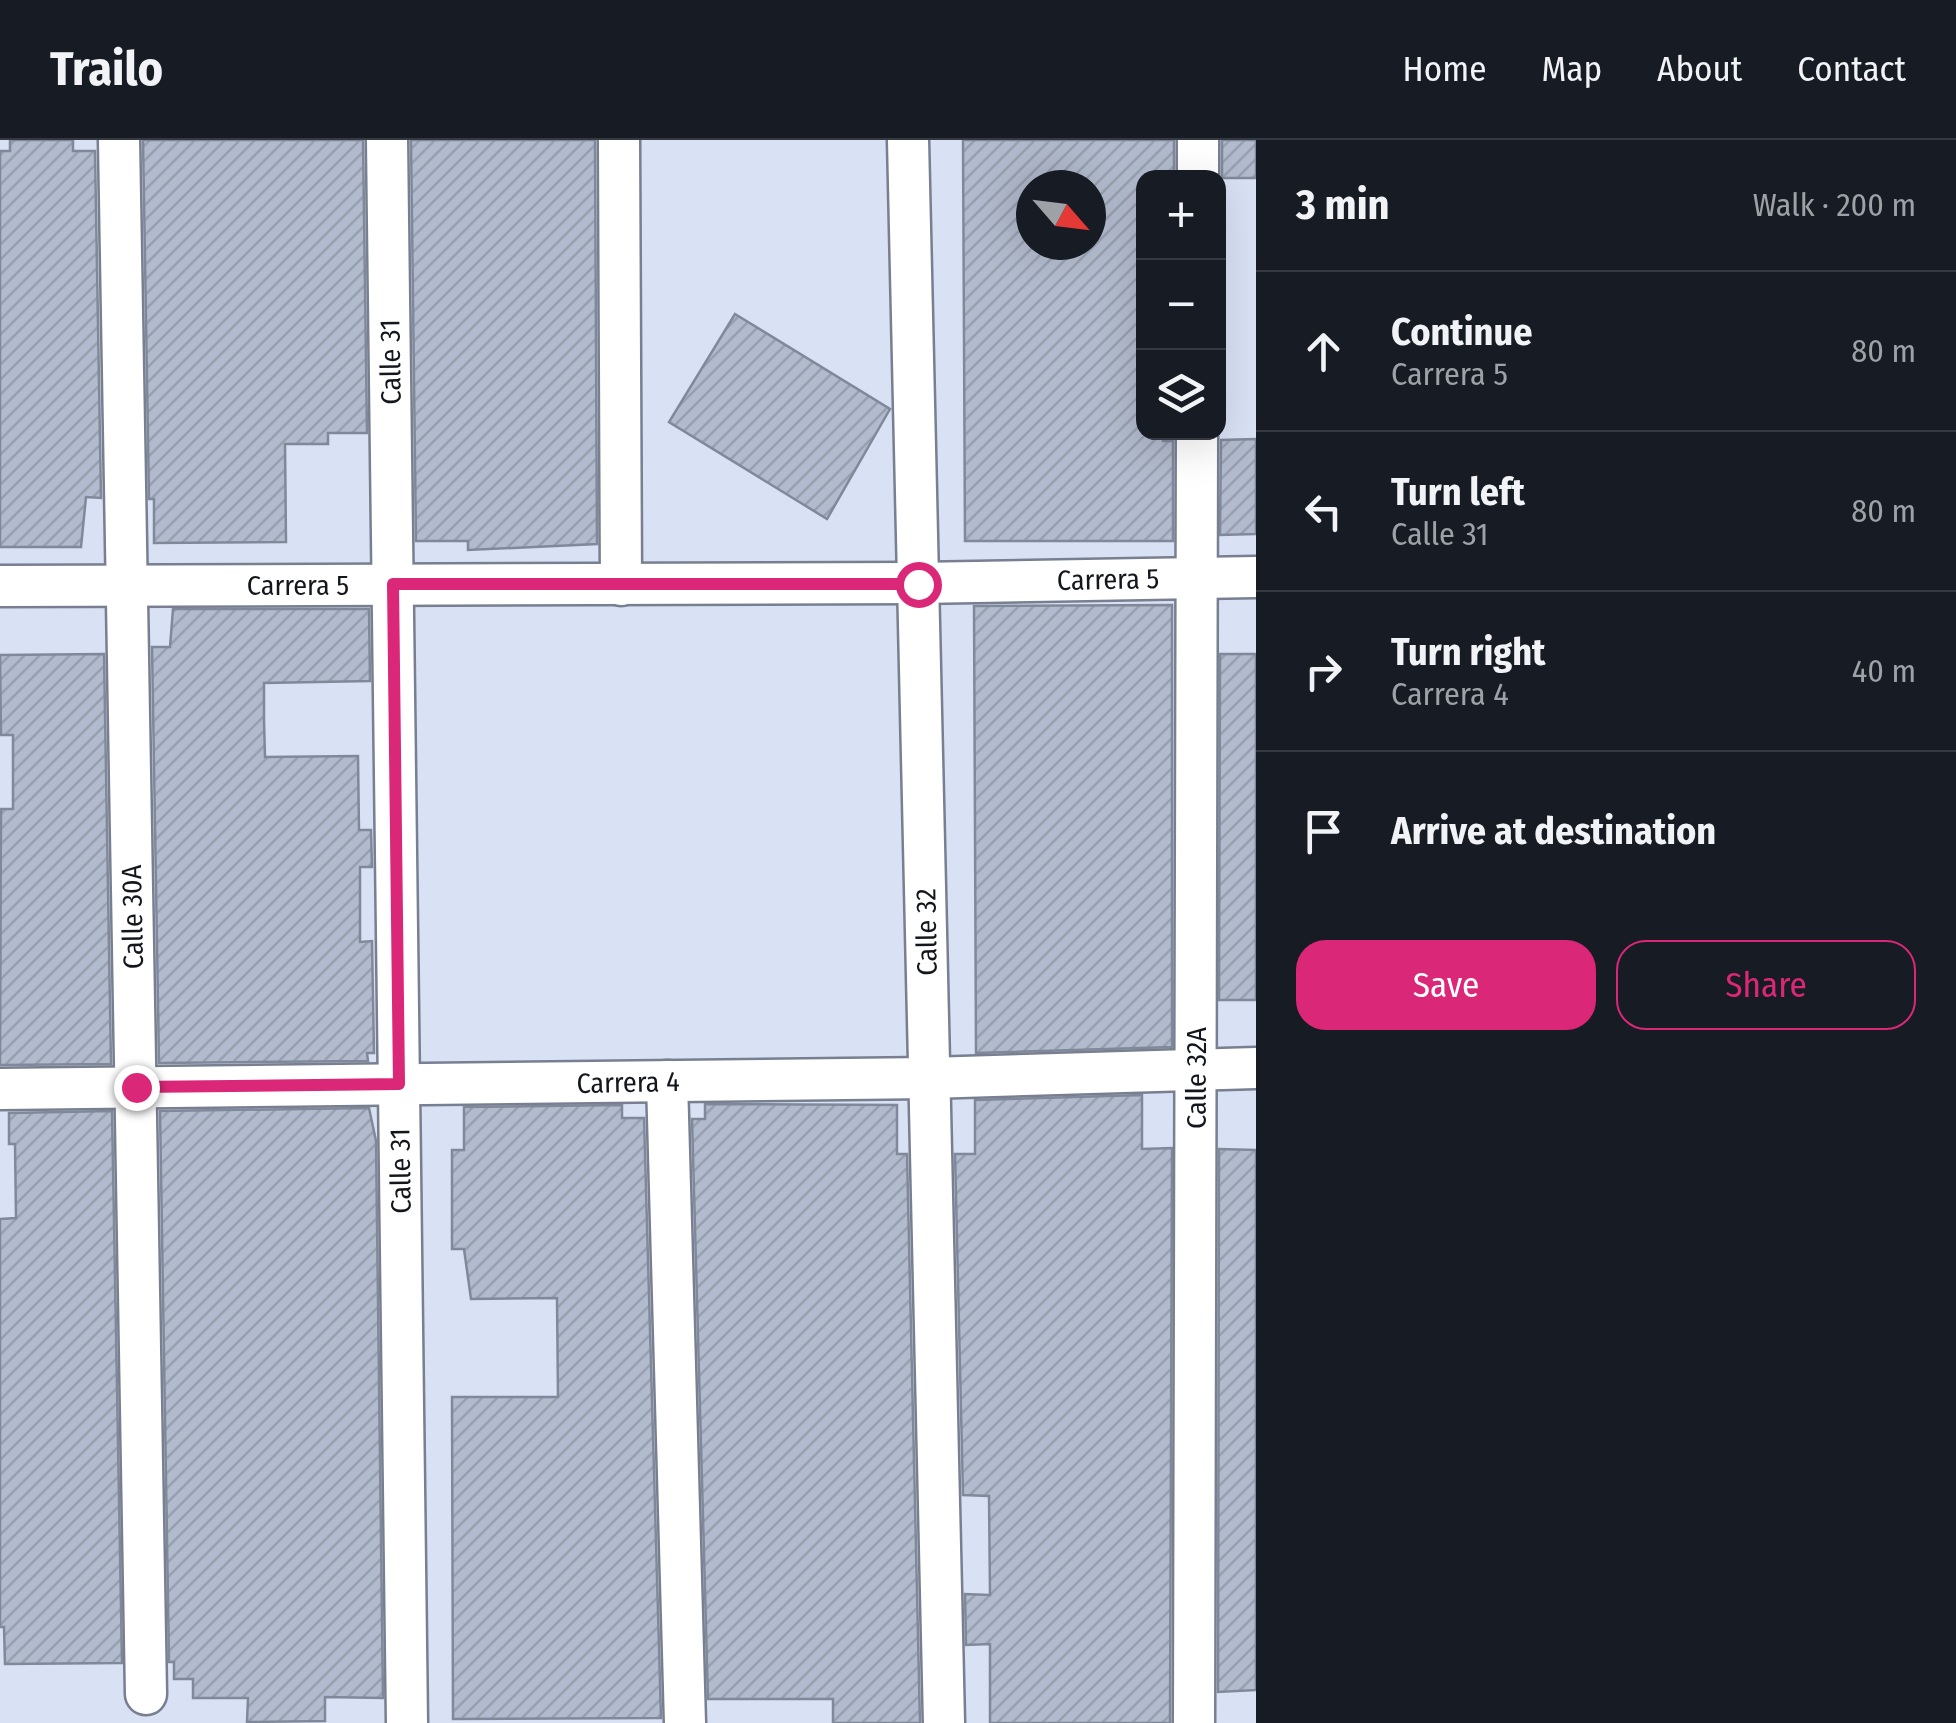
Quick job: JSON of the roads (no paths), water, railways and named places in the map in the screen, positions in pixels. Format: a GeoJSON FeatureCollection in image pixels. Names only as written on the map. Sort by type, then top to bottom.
{"type":"FeatureCollection","features":[{"type":"Feature","properties":{"kind":"street","name":"Calle 30A"},"geometry":{"type":"LineString","coordinates":[[118,140],[146,1694]]}},
{"type":"Feature","properties":{"kind":"street","name":"Calle 31"},"geometry":{"type":"LineString","coordinates":[[387,140],[407,1723]]}},
{"type":"Feature","properties":{"kind":"street"},"geometry":{"type":"LineString","coordinates":[[619,140],[621,584]]}},
{"type":"Feature","properties":{"kind":"street","name":"Calle 32"},"geometry":{"type":"LineString","coordinates":[[908,140],[944,1723]]}},
{"type":"Feature","properties":{"kind":"street"},"geometry":{"type":"LineString","coordinates":[[1198,140],[1198,170]]}},
{"type":"Feature","properties":{"kind":"street","name":"Calle 32A"},"geometry":{"type":"LineString","coordinates":[[1194,1723],[1197,440]]}},
{"type":"Feature","properties":{"kind":"street","name":"Carrera 5"},"geometry":{"type":"LineString","coordinates":[[0,586],[918,584],[1256,577]]}},
{"type":"Feature","properties":{"kind":"street","name":"Carrera 4"},"geometry":{"type":"LineString","coordinates":[[0,1089],[929,1078],[1256,1068]]}},
{"type":"Feature","properties":{"kind":"street"},"geometry":{"type":"LineString","coordinates":[[667,1081],[685,1723]]}}]}
